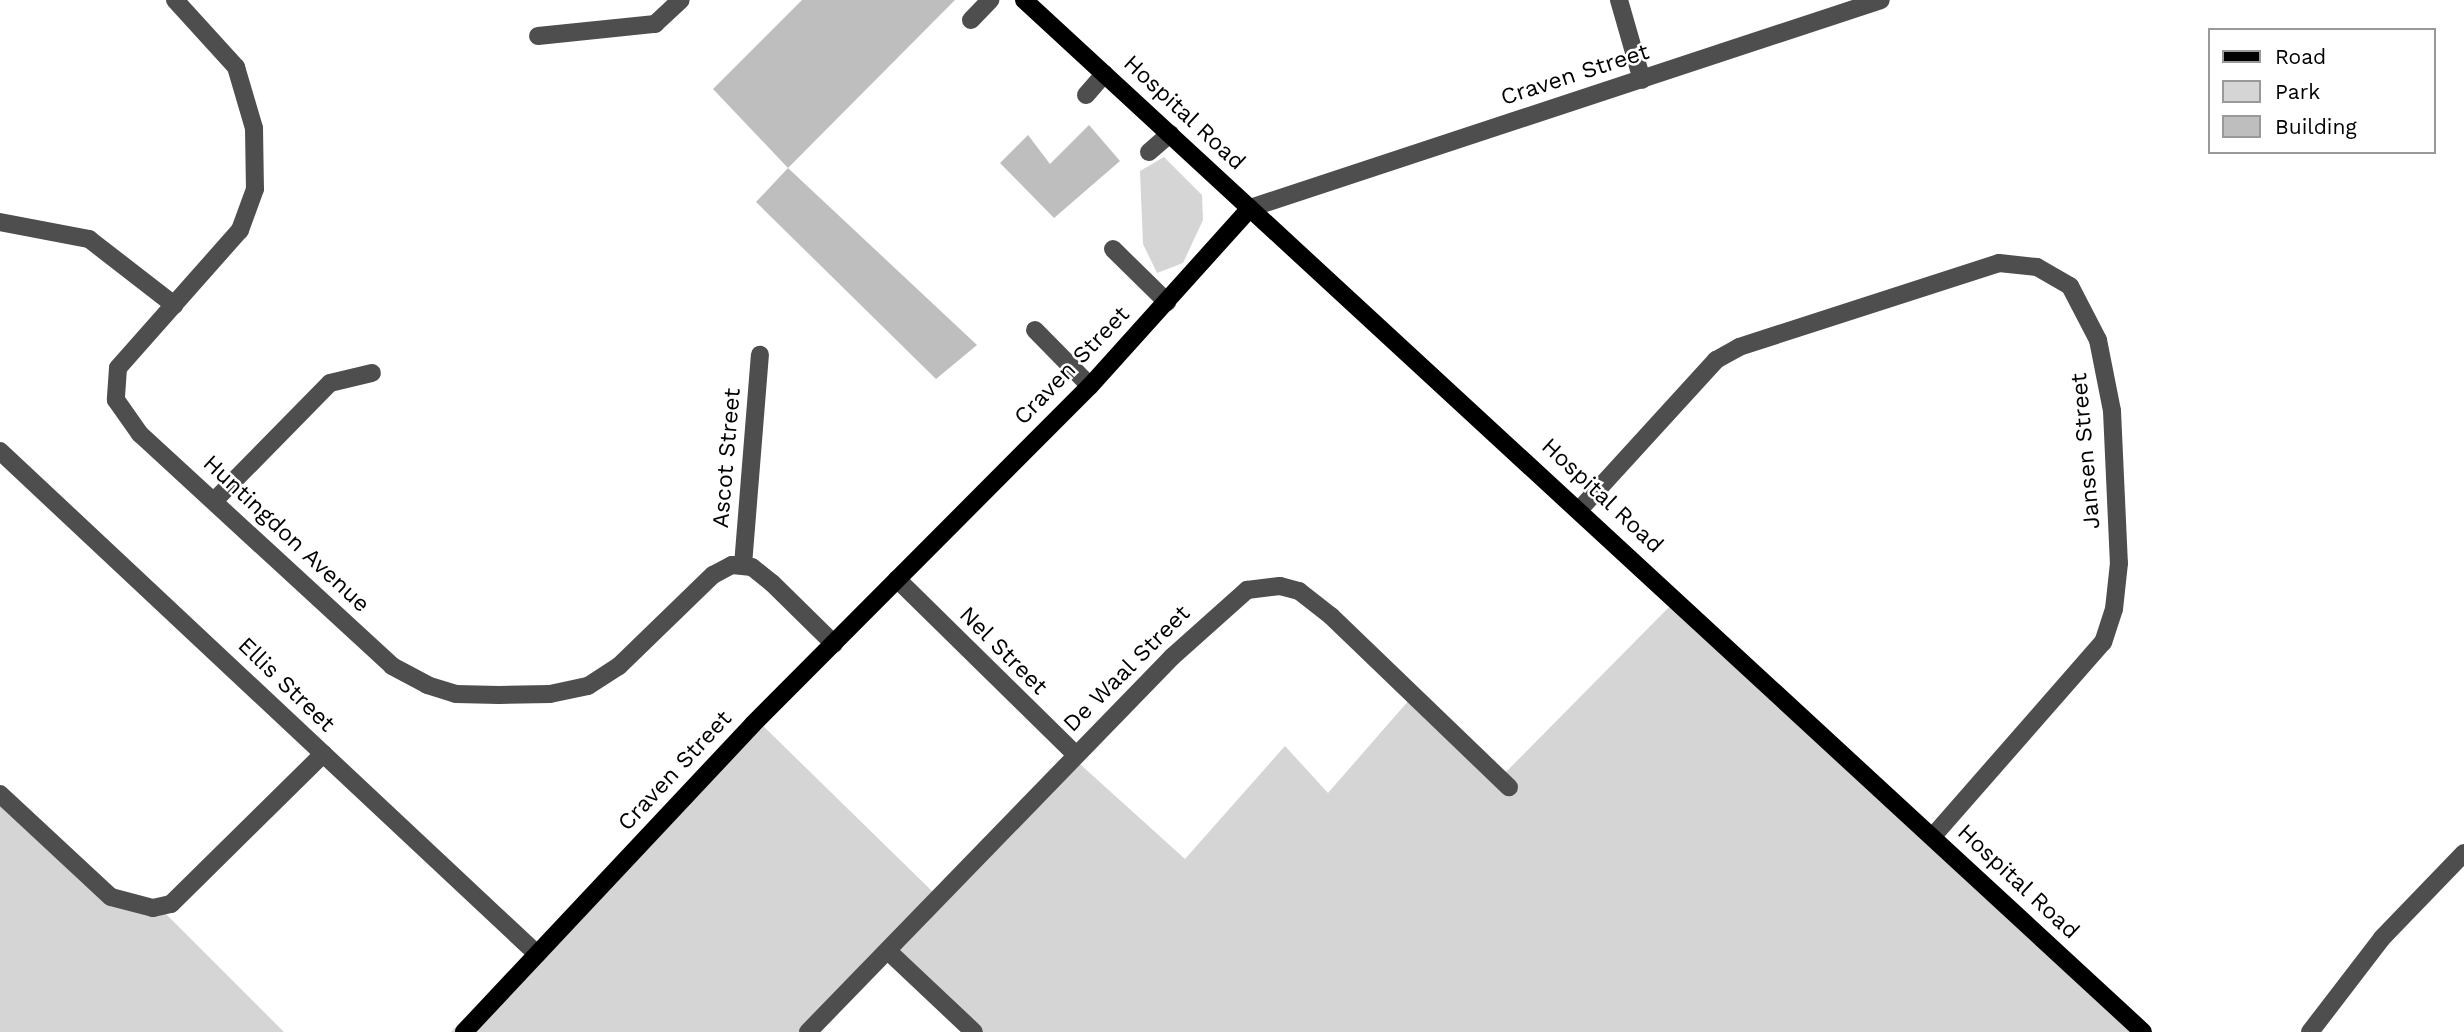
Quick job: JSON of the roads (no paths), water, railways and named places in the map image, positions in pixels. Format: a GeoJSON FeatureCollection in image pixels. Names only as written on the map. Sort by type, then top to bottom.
{"type":"FeatureCollection","features":[{"type":"Feature","properties":{"kind":"main road","name":"Hospital Road"},"geometry":{"type":"LineString","coordinates":[[1024,0],[1580,509],[2143,1032]]}},
{"type":"Feature","properties":{"kind":"main road","name":"Craven Street"},"geometry":{"type":"LineString","coordinates":[[464,1032],[834,644],[1090,386],[1250,208]]}},
{"type":"Feature","properties":{"kind":"street"},"geometry":{"type":"LineString","coordinates":[[538,36],[655,24],[681,0]]}},
{"type":"Feature","properties":{"kind":"street"},"geometry":{"type":"LineString","coordinates":[[971,20],[990,0]]}},
{"type":"Feature","properties":{"kind":"street"},"geometry":{"type":"LineString","coordinates":[[1619,0],[1642,80]]}},
{"type":"Feature","properties":{"kind":"street","name":"Craven Street"},"geometry":{"type":"LineString","coordinates":[[1250,208],[1427,146],[1642,80],[1881,0]]}},
{"type":"Feature","properties":{"kind":"street","name":"Huntingdon Avenue"},"geometry":{"type":"LineString","coordinates":[[184,3],[236,67],[254,128],[255,189],[240,230],[118,368],[116,400],[140,434],[215,500],[392,666],[406,676],[456,694],[550,694],[603,679],[713,575],[743,565]]}},
{"type":"Feature","properties":{"kind":"street"},"geometry":{"type":"LineString","coordinates":[[1086,94],[1104,74]]}},
{"type":"Feature","properties":{"kind":"street"},"geometry":{"type":"LineString","coordinates":[[1149,152],[1170,134]]}},
{"type":"Feature","properties":{"kind":"street"},"geometry":{"type":"LineString","coordinates":[[0,222],[89,239],[174,305]]}},
{"type":"Feature","properties":{"kind":"street"},"geometry":{"type":"LineString","coordinates":[[1113,249],[1167,302]]}},
{"type":"Feature","properties":{"kind":"street","name":"Jansen Street"},"geometry":{"type":"LineString","coordinates":[[1580,509],[1716,360],[1738,347],[2000,264],[2037,267],[2070,286],[2098,340],[2112,411],[2119,563],[2114,609],[2104,642],[1933,837]]}},
{"type":"Feature","properties":{"kind":"street"},"geometry":{"type":"LineString","coordinates":[[1035,330],[1090,386]]}},
{"type":"Feature","properties":{"kind":"street","name":"Ascot Street"},"geometry":{"type":"LineString","coordinates":[[743,565],[760,355]]}},
{"type":"Feature","properties":{"kind":"street"},"geometry":{"type":"LineString","coordinates":[[215,500],[330,383],[372,373]]}},
{"type":"Feature","properties":{"kind":"street","name":"Ellis Street"},"geometry":{"type":"LineString","coordinates":[[0,452],[537,954]]}},
{"type":"Feature","properties":{"kind":"street"},"geometry":{"type":"LineString","coordinates":[[743,565],[772,583],[834,644]]}},
{"type":"Feature","properties":{"kind":"street","name":"Nel Street"},"geometry":{"type":"LineString","coordinates":[[897,579],[1076,755]]}},
{"type":"Feature","properties":{"kind":"street","name":"De Waal Street"},"geometry":{"type":"LineString","coordinates":[[808,1032],[1076,755],[1228,602],[1247,590],[1280,586],[1299,591],[1331,616],[1508,787]]}},
{"type":"Feature","properties":{"kind":"street"},"geometry":{"type":"LineString","coordinates":[[0,794],[111,897],[153,908],[171,904],[323,754]]}},
{"type":"Feature","properties":{"kind":"street"},"geometry":{"type":"LineString","coordinates":[[2310,1032],[2382,938],[2464,853]]}},
{"type":"Feature","properties":{"kind":"street"},"geometry":{"type":"LineString","coordinates":[[888,951],[974,1032]]}}]}
